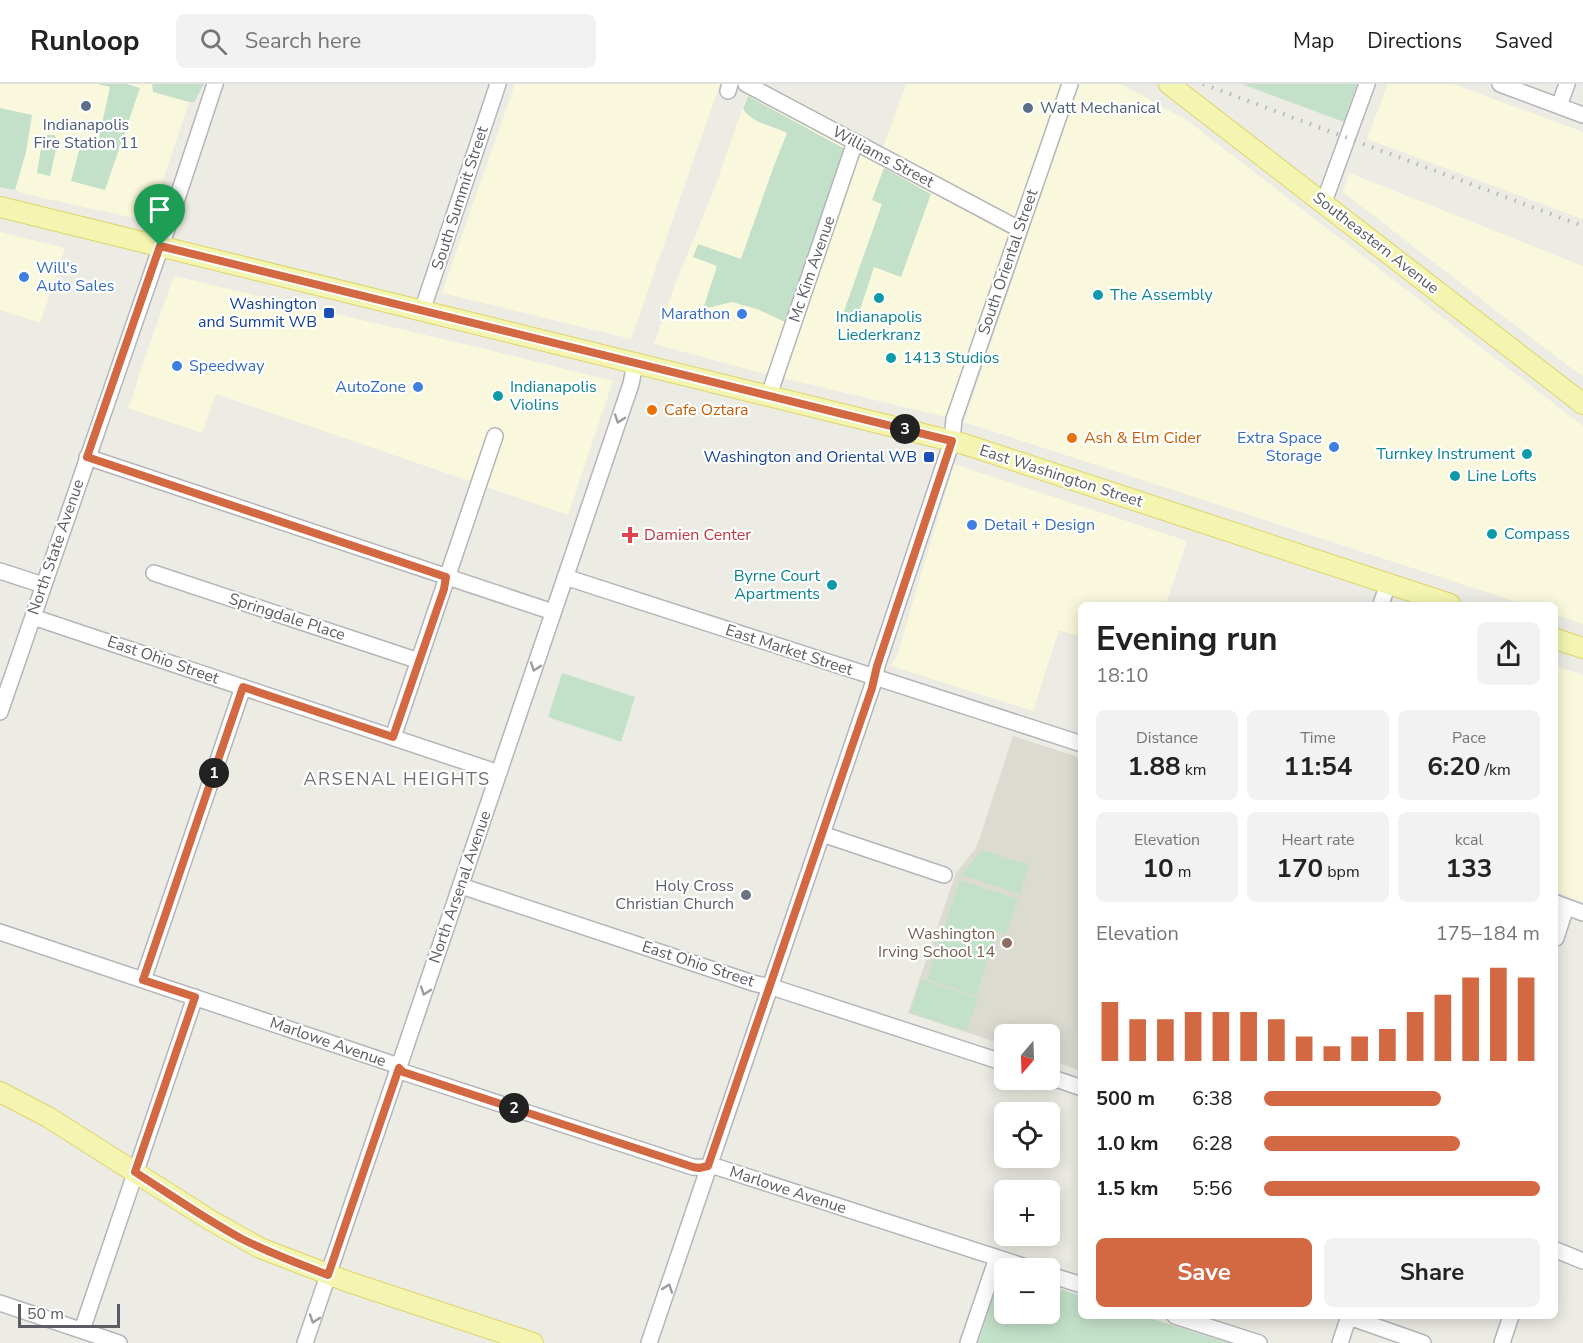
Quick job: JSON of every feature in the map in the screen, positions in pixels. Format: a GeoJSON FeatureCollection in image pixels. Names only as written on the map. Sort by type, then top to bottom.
{"type":"FeatureCollection","features":[{"type":"Feature","properties":{"kind":"main road","name":"Southeastern Avenue"},"geometry":{"type":"LineString","coordinates":[[1169,84],[1583,404]]}},
{"type":"Feature","properties":{"kind":"main road","name":"East Washington Street"},"geometry":{"type":"LineString","coordinates":[[0,207],[952,441],[1444,602]]}},
{"type":"Feature","properties":{"kind":"main road"},"geometry":{"type":"LineString","coordinates":[[1558,640],[1583,648]]}},
{"type":"Feature","properties":{"kind":"main road"},"geometry":{"type":"LineString","coordinates":[[0,1092],[48,1117],[210,1220],[260,1248],[328,1275],[533,1343]]}},
{"type":"Feature","properties":{"kind":"street","name":"North State Avenue"},"geometry":{"type":"LineString","coordinates":[[0,712],[215,84]]}},
{"type":"Feature","properties":{"kind":"street","name":"South Summit Street"},"geometry":{"type":"LineString","coordinates":[[422,311],[498,84]]}},
{"type":"Feature","properties":{"kind":"street","name":"Williams Street"},"geometry":{"type":"LineString","coordinates":[[746,84],[1019,229]]}},
{"type":"Feature","properties":{"kind":"street","name":"South Oriental Street"},"geometry":{"type":"LineString","coordinates":[[649,1343],[873,684],[952,441],[954,419],[1070,84]]}},
{"type":"Feature","properties":{"kind":"street"},"geometry":{"type":"LineString","coordinates":[[1324,202],[1367,84]]}},
{"type":"Feature","properties":{"kind":"street"},"geometry":{"type":"LineString","coordinates":[[1500,84],[1583,115]]}},
{"type":"Feature","properties":{"kind":"street"},"geometry":{"type":"LineString","coordinates":[[1559,106],[1567,84]]}},
{"type":"Feature","properties":{"kind":"street","name":"Mc Kim Avenue"},"geometry":{"type":"LineString","coordinates":[[769,395],[855,142]]}},
{"type":"Feature","properties":{"kind":"street","name":"North Arsenal Avenue"},"geometry":{"type":"LineString","coordinates":[[305,1343],[631,384],[635,363]]}},
{"type":"Feature","properties":{"kind":"street"},"geometry":{"type":"LineString","coordinates":[[393,737],[495,436]]}},
{"type":"Feature","properties":{"kind":"street"},"geometry":{"type":"LineString","coordinates":[[87,457],[553,612]]}},
{"type":"Feature","properties":{"kind":"street"},"geometry":{"type":"LineString","coordinates":[[0,571],[43,585]]}},
{"type":"Feature","properties":{"kind":"street","name":"Springdale Place"},"geometry":{"type":"LineString","coordinates":[[154,573],[419,661]]}},
{"type":"Feature","properties":{"kind":"street","name":"East Market Street"},"geometry":{"type":"LineString","coordinates":[[565,578],[1078,743]]}},
{"type":"Feature","properties":{"kind":"street"},"geometry":{"type":"LineString","coordinates":[[1383,602],[1389,584]]}},
{"type":"Feature","properties":{"kind":"street","name":"East Ohio Street"},"geometry":{"type":"LineString","coordinates":[[33,617],[499,773]]}},
{"type":"Feature","properties":{"kind":"street"},"geometry":{"type":"LineString","coordinates":[[143,980],[243,687]]}},
{"type":"Feature","properties":{"kind":"street"},"geometry":{"type":"LineString","coordinates":[[822,834],[944,874]]}},
{"type":"Feature","properties":{"kind":"street","name":"East Ohio Street"},"geometry":{"type":"LineString","coordinates":[[460,886],[994,1059]]}},
{"type":"Feature","properties":{"kind":"street"},"geometry":{"type":"LineString","coordinates":[[1558,925],[1561,905],[1583,913]]}},
{"type":"Feature","properties":{"kind":"street","name":"Marlowe Avenue"},"geometry":{"type":"LineString","coordinates":[[0,932],[393,1064],[403,1072],[693,1167],[717,1167],[997,1258]]}},
{"type":"Feature","properties":{"kind":"street"},"geometry":{"type":"LineString","coordinates":[[82,1330],[195,997]]}},
{"type":"Feature","properties":{"kind":"street"},"geometry":{"type":"LineString","coordinates":[[1060,1080],[1078,1087]]}},
{"type":"Feature","properties":{"kind":"street"},"geometry":{"type":"LineString","coordinates":[[1558,1251],[1583,1261]]}},
{"type":"Feature","properties":{"kind":"street"},"geometry":{"type":"LineString","coordinates":[[968,1343],[994,1267]]}},
{"type":"Feature","properties":{"kind":"street"},"geometry":{"type":"LineString","coordinates":[[1060,1278],[1078,1284]]}},
{"type":"Feature","properties":{"kind":"street"},"geometry":{"type":"LineString","coordinates":[[0,1303],[119,1343]]}},
{"type":"Feature","properties":{"kind":"street"},"geometry":{"type":"LineString","coordinates":[[1184,1319],[1259,1343]]}},
{"type":"Feature","properties":{"kind":"street"},"geometry":{"type":"LineString","coordinates":[[1341,1343],[1348,1319]]}},
{"type":"Feature","properties":{"kind":"street"},"geometry":{"type":"LineString","coordinates":[[1357,1319],[1423,1343]]}},
{"type":"Feature","properties":{"kind":"street"},"geometry":{"type":"LineString","coordinates":[[1502,1343],[1510,1319]]}},
{"type":"Feature","properties":{"kind":"shaded area"},"geometry":{"type":"Polygon","coordinates":[[[0,84],[195,84],[148,221],[15,190],[26,152],[32,115],[0,108],[0,84]]]}},
{"type":"Feature","properties":{"kind":"shaded area"},"geometry":{"type":"Polygon","coordinates":[[[98,84],[127,84],[140,88],[105,190],[71,181],[82,139],[98,142],[110,87],[98,84]]]}},
{"type":"Feature","properties":{"kind":"shaded area"},"geometry":{"type":"Polygon","coordinates":[[[152,84],[204,84],[194,102],[189,102],[153,92],[152,84]]]}},
{"type":"Feature","properties":{"kind":"shaded area"},"geometry":{"type":"Polygon","coordinates":[[[515,84],[720,84],[631,339],[442,293],[515,84]]]}},
{"type":"Feature","properties":{"kind":"shaded area"},"geometry":{"type":"Polygon","coordinates":[[[751,84],[764,84],[883,148],[906,84],[1062,84],[946,417],[754,371],[654,344],[677,279],[714,190],[751,84]]]}},
{"type":"Feature","properties":{"kind":"shaded area"},"geometry":{"type":"Polygon","coordinates":[[[1079,84],[1121,84],[1188,121],[1583,426],[1583,624],[1558,616],[1558,602],[1517,602],[964,422],[1079,84]]]}},
{"type":"Feature","properties":{"kind":"shaded area"},"geometry":{"type":"Polygon","coordinates":[[[1242,84],[1357,84],[1344,122],[1242,84]]]}},
{"type":"Feature","properties":{"kind":"shaded area"},"geometry":{"type":"Polygon","coordinates":[[[1388,84],[1453,84],[1583,132],[1583,219],[1367,139],[1388,84]]]}},
{"type":"Feature","properties":{"kind":"shaded area"},"geometry":{"type":"Polygon","coordinates":[[[748,96],[845,149],[787,323],[757,309],[732,302],[703,309],[717,266],[693,257],[698,244],[741,259],[787,133],[757,121],[747,114],[743,109],[748,96]]]}},
{"type":"Feature","properties":{"kind":"shaded area"},"geometry":{"type":"Polygon","coordinates":[[[0,108],[32,115],[26,152],[15,190],[0,187],[0,108]]]}},
{"type":"Feature","properties":{"kind":"shaded area"},"geometry":{"type":"Polygon","coordinates":[[[54,135],[58,140],[50,176],[37,173],[43,136],[54,135]]]}},
{"type":"Feature","properties":{"kind":"shaded area"},"geometry":{"type":"Polygon","coordinates":[[[884,168],[931,194],[901,277],[874,267],[857,319],[843,314],[882,204],[872,200],[884,168]]]}},
{"type":"Feature","properties":{"kind":"shaded area"},"geometry":{"type":"Polygon","coordinates":[[[1349,173],[1583,266],[1583,376],[1343,192],[1349,173]]]}},
{"type":"Feature","properties":{"kind":"shaded area"},"geometry":{"type":"Polygon","coordinates":[[[0,232],[65,248],[40,323],[0,310],[0,232]]]}},
{"type":"Feature","properties":{"kind":"shaded area"},"geometry":{"type":"Polygon","coordinates":[[[174,276],[613,381],[568,515],[216,394],[202,433],[127,408],[133,397],[174,276]]]}},
{"type":"Feature","properties":{"kind":"shaded area"},"geometry":{"type":"Polygon","coordinates":[[[954,464],[1187,541],[1167,602],[1078,602],[1078,636],[1059,630],[1033,711],[891,666],[897,656],[954,464]]]}},
{"type":"Feature","properties":{"kind":"shaded area"},"geometry":{"type":"Polygon","coordinates":[[[1558,667],[1583,675],[1583,902],[1558,893],[1558,667]]]}},
{"type":"Feature","properties":{"kind":"shaded area"},"geometry":{"type":"Polygon","coordinates":[[[562,673],[635,697],[621,742],[548,717],[562,673]]]}},
{"type":"Feature","properties":{"kind":"shaded area","name":"Washington Irving School 14"},"geometry":{"type":"Polygon","coordinates":[[[1013,736],[1078,757],[1078,1070],[1060,1064],[1060,1024],[994,1024],[994,1041],[908,1013],[956,873],[976,848],[1013,736]]]}},
{"type":"Feature","properties":{"kind":"shaded area"},"geometry":{"type":"Polygon","coordinates":[[[982,850],[1029,865],[1020,894],[961,875],[982,850]]]}},
{"type":"Feature","properties":{"kind":"shaded area"},"geometry":{"type":"Polygon","coordinates":[[[960,880],[1018,899],[1006,935],[997,932],[976,996],[927,979],[960,880]]]}},
{"type":"Feature","properties":{"kind":"shaded area"},"geometry":{"type":"Polygon","coordinates":[[[921,979],[978,998],[967,1031],[910,1013],[921,979]]]}},
{"type":"Feature","properties":{"kind":"shaded area"},"geometry":{"type":"Polygon","coordinates":[[[1060,1289],[1078,1295],[1078,1319],[1153,1319],[1229,1343],[978,1343],[994,1292],[994,1324],[1060,1324],[1060,1289]]]}},
{"type":"Feature","properties":{"kind":"railway"},"geometry":{"type":"LineString","coordinates":[[1203,84],[1583,226]]}},
{"type":"Feature","properties":{"kind":"place","name":"Indianapolis Fire Station 11"},"geometry":{"type":"Point","coordinates":[86,106]}},
{"type":"Feature","properties":{"kind":"place","name":"Watt Mechanical"},"geometry":{"type":"Point","coordinates":[1028,108]}},
{"type":"Feature","properties":{"kind":"place","name":"Will's Auto Sales"},"geometry":{"type":"Point","coordinates":[24,277]}},
{"type":"Feature","properties":{"kind":"place","name":"The Assembly"},"geometry":{"type":"Point","coordinates":[1098,295]}},
{"type":"Feature","properties":{"kind":"place","name":"Indianapolis Liederkranz"},"geometry":{"type":"Point","coordinates":[879,298]}},
{"type":"Feature","properties":{"kind":"place","name":"Washington and Summit WB"},"geometry":{"type":"Point","coordinates":[329,313]}},
{"type":"Feature","properties":{"kind":"place","name":"Marathon"},"geometry":{"type":"Point","coordinates":[742,314]}},
{"type":"Feature","properties":{"kind":"place","name":"1413 Studios"},"geometry":{"type":"Point","coordinates":[891,358]}},
{"type":"Feature","properties":{"kind":"place","name":"Speedway"},"geometry":{"type":"Point","coordinates":[177,366]}},
{"type":"Feature","properties":{"kind":"place","name":"AutoZone"},"geometry":{"type":"Point","coordinates":[418,387]}},
{"type":"Feature","properties":{"kind":"place","name":"Indianapolis Violins"},"geometry":{"type":"Point","coordinates":[498,396]}},
{"type":"Feature","properties":{"kind":"place","name":"Cafe Oztara"},"geometry":{"type":"Point","coordinates":[652,410]}},
{"type":"Feature","properties":{"kind":"place","name":"Ash & Elm Cider"},"geometry":{"type":"Point","coordinates":[1072,438]}},
{"type":"Feature","properties":{"kind":"place","name":"Extra Space Storage"},"geometry":{"type":"Point","coordinates":[1334,447]}},
{"type":"Feature","properties":{"kind":"place","name":"Turnkey Instrument"},"geometry":{"type":"Point","coordinates":[1527,454]}},
{"type":"Feature","properties":{"kind":"place","name":"Washington and Oriental WB"},"geometry":{"type":"Point","coordinates":[929,457]}},
{"type":"Feature","properties":{"kind":"place","name":"Line Lofts"},"geometry":{"type":"Point","coordinates":[1455,476]}},
{"type":"Feature","properties":{"kind":"place","name":"Detail + Design"},"geometry":{"type":"Point","coordinates":[972,525]}},
{"type":"Feature","properties":{"kind":"place","name":"Compass"},"geometry":{"type":"Point","coordinates":[1492,534]}},
{"type":"Feature","properties":{"kind":"place","name":"Damien Center"},"geometry":{"type":"Point","coordinates":[630,535]}},
{"type":"Feature","properties":{"kind":"place","name":"Byrne Court Apartments"},"geometry":{"type":"Point","coordinates":[832,585]}},
{"type":"Feature","properties":{"kind":"place","name":"Holy Cross Christian Church"},"geometry":{"type":"Point","coordinates":[746,895]}},
{"type":"Feature","properties":{"kind":"place","name":"Washington Irving School 14"},"geometry":{"type":"Point","coordinates":[1007,943]}},
{"type":"Feature","properties":{"kind":"district","name":"ARSENAL HEIGHTS"},"geometry":{"type":"Point","coordinates":[397,779]}},
{"type":"Feature","properties":{"kind":"route"},"geometry":{"type":"LineString","coordinates":[[160,246],[952,441],[877,666],[872,688],[708,1166],[693,1167],[403,1072],[399,1068],[328,1275],[241,1238],[135,1172],[195,997],[143,980],[243,687],[393,737],[444,589],[446,577],[87,457],[160,246]]}}]}
